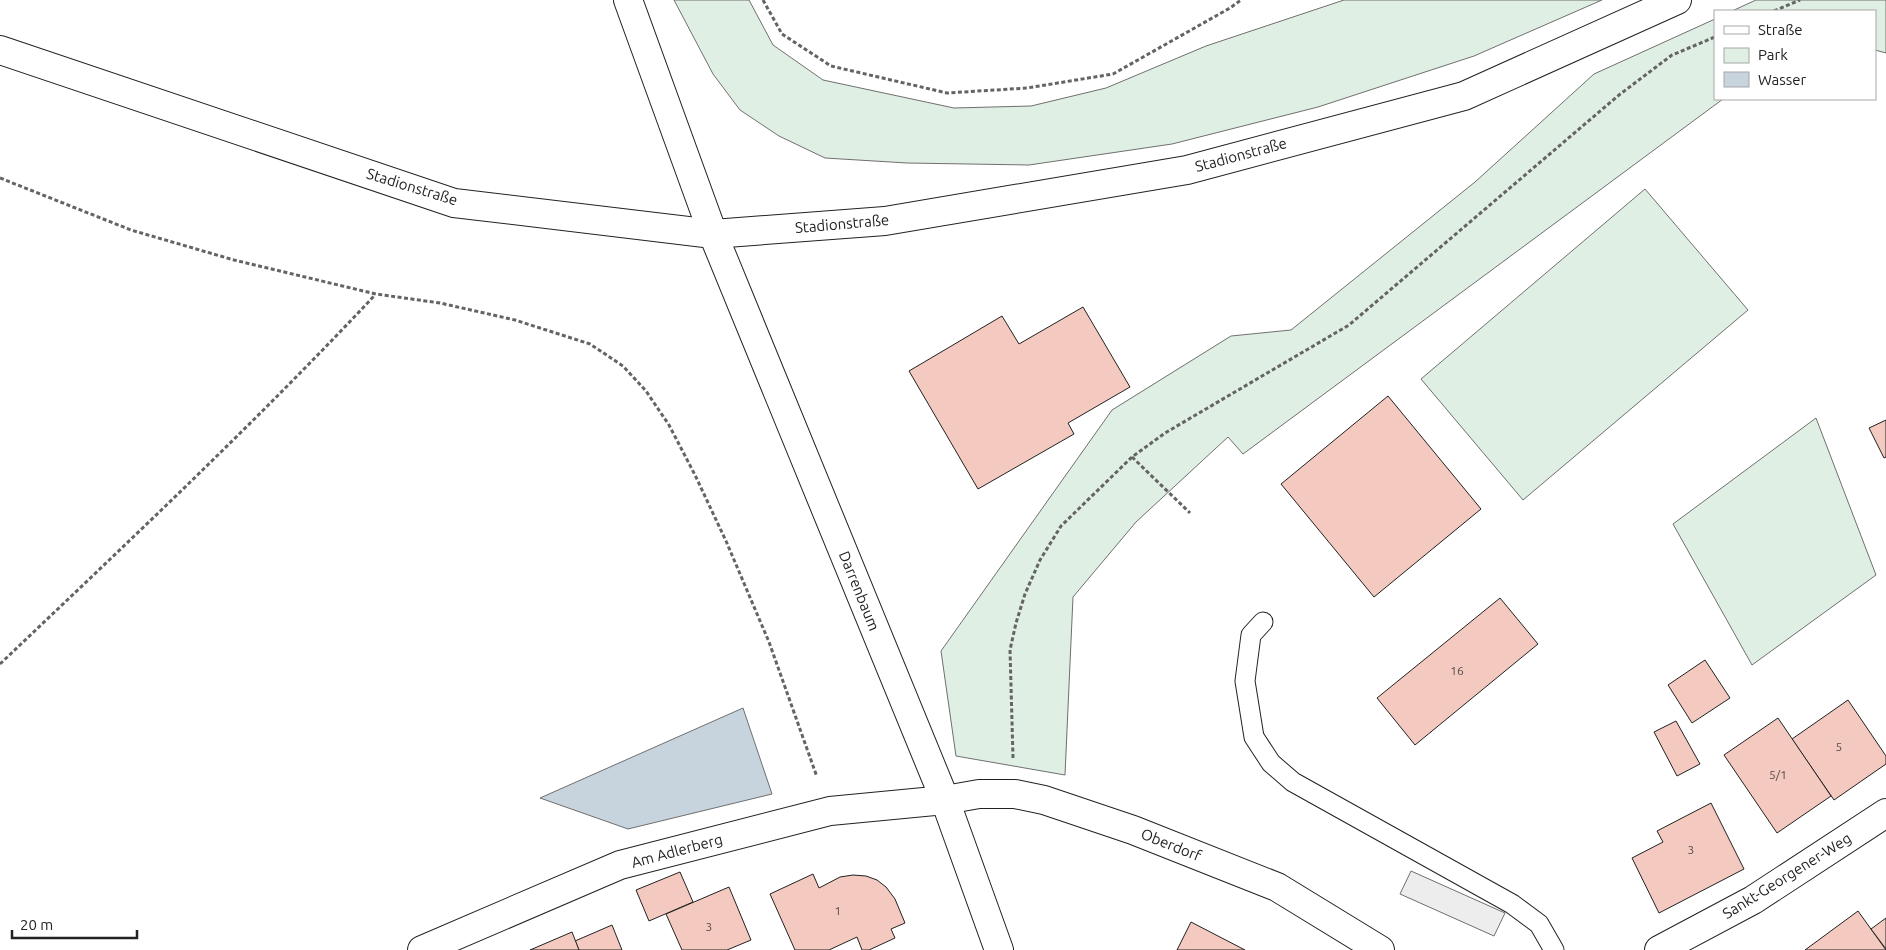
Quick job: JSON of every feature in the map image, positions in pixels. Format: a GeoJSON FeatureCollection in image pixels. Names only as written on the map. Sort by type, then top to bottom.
{"type":"FeatureCollection","features":[{"type":"Feature","properties":{"kind":"street","name":"Darrenbaum"},"geometry":{"type":"LineString","coordinates":[[628,0],[713,234],[945,800],[999,950]]}},
{"type":"Feature","properties":{"kind":"street","name":"Stadionstraße"},"geometry":{"type":"LineString","coordinates":[[0,50],[454,203],[713,234],[885,221],[1187,170],[1464,96],[1677,0]]}},
{"type":"Feature","properties":{"kind":"street","name":"Oberdorf"},"geometry":{"type":"LineString","coordinates":[[945,800],[979,794],[1015,794],[1044,800],[1133,830],[1277,887],[1380,950]]}},
{"type":"Feature","properties":{"kind":"street","name":"Am Adlerberg"},"geometry":{"type":"LineString","coordinates":[[422,950],[620,865],[830,811],[945,800]]}},
{"type":"Feature","properties":{"kind":"street","name":"Sankt-Georgener-Weg"},"geometry":{"type":"LineString","coordinates":[[1659,950],[1753,900],[1886,813]]}},
{"type":"Feature","properties":{"kind":"lane"},"geometry":{"type":"LineString","coordinates":[[1263,622],[1251,635],[1244,681],[1254,737],[1271,763],[1293,782],[1512,904],[1539,924],[1554,950]]}},
{"type":"Feature","properties":{"kind":"path"},"geometry":{"type":"LineString","coordinates":[[763,0],[782,34],[831,66],[947,93],[1026,88],[1113,74],[1241,0]]}},
{"type":"Feature","properties":{"kind":"path"},"geometry":{"type":"LineString","coordinates":[[1776,10],[1800,0]]}},
{"type":"Feature","properties":{"kind":"path"},"geometry":{"type":"LineString","coordinates":[[1015,794],[1010,704],[1010,650],[1025,594],[1040,560],[1062,526],[1132,457],[1164,433],[1349,324],[1619,95],[1672,55],[1714,37]]}},
{"type":"Feature","properties":{"kind":"path"},"geometry":{"type":"LineString","coordinates":[[0,178],[131,230],[234,260],[376,294],[440,303],[516,320],[590,344],[623,366],[646,391],[669,425],[726,541],[768,642],[830,811]]}},
{"type":"Feature","properties":{"kind":"path"},"geometry":{"type":"LineString","coordinates":[[0,664],[211,464],[318,356],[376,294]]}},
{"type":"Feature","properties":{"kind":"path"},"geometry":{"type":"LineString","coordinates":[[1132,457],[1190,513]]}},
{"type":"Feature","properties":{"kind":"green space"},"geometry":{"type":"Polygon","coordinates":[[[674,0],[749,0],[773,45],[823,80],[954,108],[1031,106],[1106,88],[1206,46],[1344,0],[1602,0],[1474,56],[1318,107],[1172,144],[1029,165],[907,163],[825,158],[779,136],[740,110],[713,74],[674,0]]]}},
{"type":"Feature","properties":{"kind":"green space"},"geometry":{"type":"Polygon","coordinates":[[[1756,0],[1886,0],[1886,53],[1876,50],[1876,10],[1734,10],[1756,0]]]}},
{"type":"Feature","properties":{"kind":"green space"},"geometry":{"type":"Polygon","coordinates":[[[1714,19],[1714,100],[1722,100],[1243,454],[1228,437],[1136,522],[1073,597],[1065,775],[956,756],[941,651],[1112,410],[1231,336],[1291,330],[1475,182],[1594,74],[1714,19]]]}},
{"type":"Feature","properties":{"kind":"green space"},"geometry":{"type":"Polygon","coordinates":[[[1645,189],[1748,310],[1523,500],[1421,379],[1645,189]]]}},
{"type":"Feature","properties":{"kind":"green space"},"geometry":{"type":"Polygon","coordinates":[[[1816,418],[1876,575],[1752,665],[1673,524],[1816,418]]]}},
{"type":"Feature","properties":{"kind":"shaded area"},"geometry":{"type":"Polygon","coordinates":[[[1411,871],[1505,913],[1494,936],[1400,894],[1411,871]]]}},
{"type":"Feature","properties":{"kind":"water"},"geometry":{"type":"Polygon","coordinates":[[[743,708],[772,794],[628,829],[540,798],[743,708]]]}},
{"type":"Feature","properties":{"kind":"building"},"geometry":{"type":"Polygon","coordinates":[[[1083,307],[1130,387],[1068,423],[1074,434],[978,489],[909,371],[1002,316],[1019,344],[1083,307]]]}},
{"type":"Feature","properties":{"kind":"building"},"geometry":{"type":"Polygon","coordinates":[[[1388,396],[1481,509],[1374,597],[1281,484],[1388,396]]]}},
{"type":"Feature","properties":{"kind":"building"},"geometry":{"type":"Polygon","coordinates":[[[1886,420],[1886,457],[1884,458],[1869,428],[1886,420]]]}},
{"type":"Feature","properties":{"kind":"building"},"geometry":{"type":"Polygon","coordinates":[[[1500,598],[1538,644],[1415,745],[1377,698],[1500,598]]]}},
{"type":"Feature","properties":{"kind":"building"},"geometry":{"type":"Polygon","coordinates":[[[1705,660],[1730,698],[1692,723],[1668,685],[1705,660]]]}},
{"type":"Feature","properties":{"kind":"building"},"geometry":{"type":"Polygon","coordinates":[[[1848,700],[1886,756],[1886,764],[1834,800],[1792,739],[1848,700]]]}},
{"type":"Feature","properties":{"kind":"building"},"geometry":{"type":"Polygon","coordinates":[[[1778,718],[1831,796],[1777,833],[1724,755],[1778,718]]]}},
{"type":"Feature","properties":{"kind":"building"},"geometry":{"type":"Polygon","coordinates":[[[1676,721],[1700,764],[1677,776],[1654,732],[1676,721]]]}},
{"type":"Feature","properties":{"kind":"building"},"geometry":{"type":"Polygon","coordinates":[[[1711,803],[1744,869],[1659,913],[1632,858],[1663,842],[1657,831],[1711,803]]]}},
{"type":"Feature","properties":{"kind":"building"},"geometry":{"type":"Polygon","coordinates":[[[680,872],[693,902],[649,921],[636,890],[680,872]]]}},
{"type":"Feature","properties":{"kind":"building"},"geometry":{"type":"Polygon","coordinates":[[[813,874],[819,888],[840,877],[853,875],[866,876],[877,880],[886,887],[895,899],[905,923],[891,929],[895,938],[869,950],[862,950],[857,937],[829,950],[795,950],[770,894],[813,874]]]}},
{"type":"Feature","properties":{"kind":"building"},"geometry":{"type":"Polygon","coordinates":[[[729,887],[751,940],[727,950],[682,950],[666,914],[729,887]]]}},
{"type":"Feature","properties":{"kind":"building"},"geometry":{"type":"Polygon","coordinates":[[[1858,911],[1886,950],[1805,950],[1858,911]]]}},
{"type":"Feature","properties":{"kind":"building"},"geometry":{"type":"Polygon","coordinates":[[[1886,918],[1886,949],[1871,929],[1886,918]]]}},
{"type":"Feature","properties":{"kind":"building"},"geometry":{"type":"Polygon","coordinates":[[[1191,922],[1245,950],[1177,950],[1191,922]]]}},
{"type":"Feature","properties":{"kind":"building"},"geometry":{"type":"Polygon","coordinates":[[[612,925],[622,950],[579,950],[575,941],[612,925]]]}},
{"type":"Feature","properties":{"kind":"building"},"geometry":{"type":"Polygon","coordinates":[[[572,932],[579,950],[530,950],[572,932]]]}}]}
